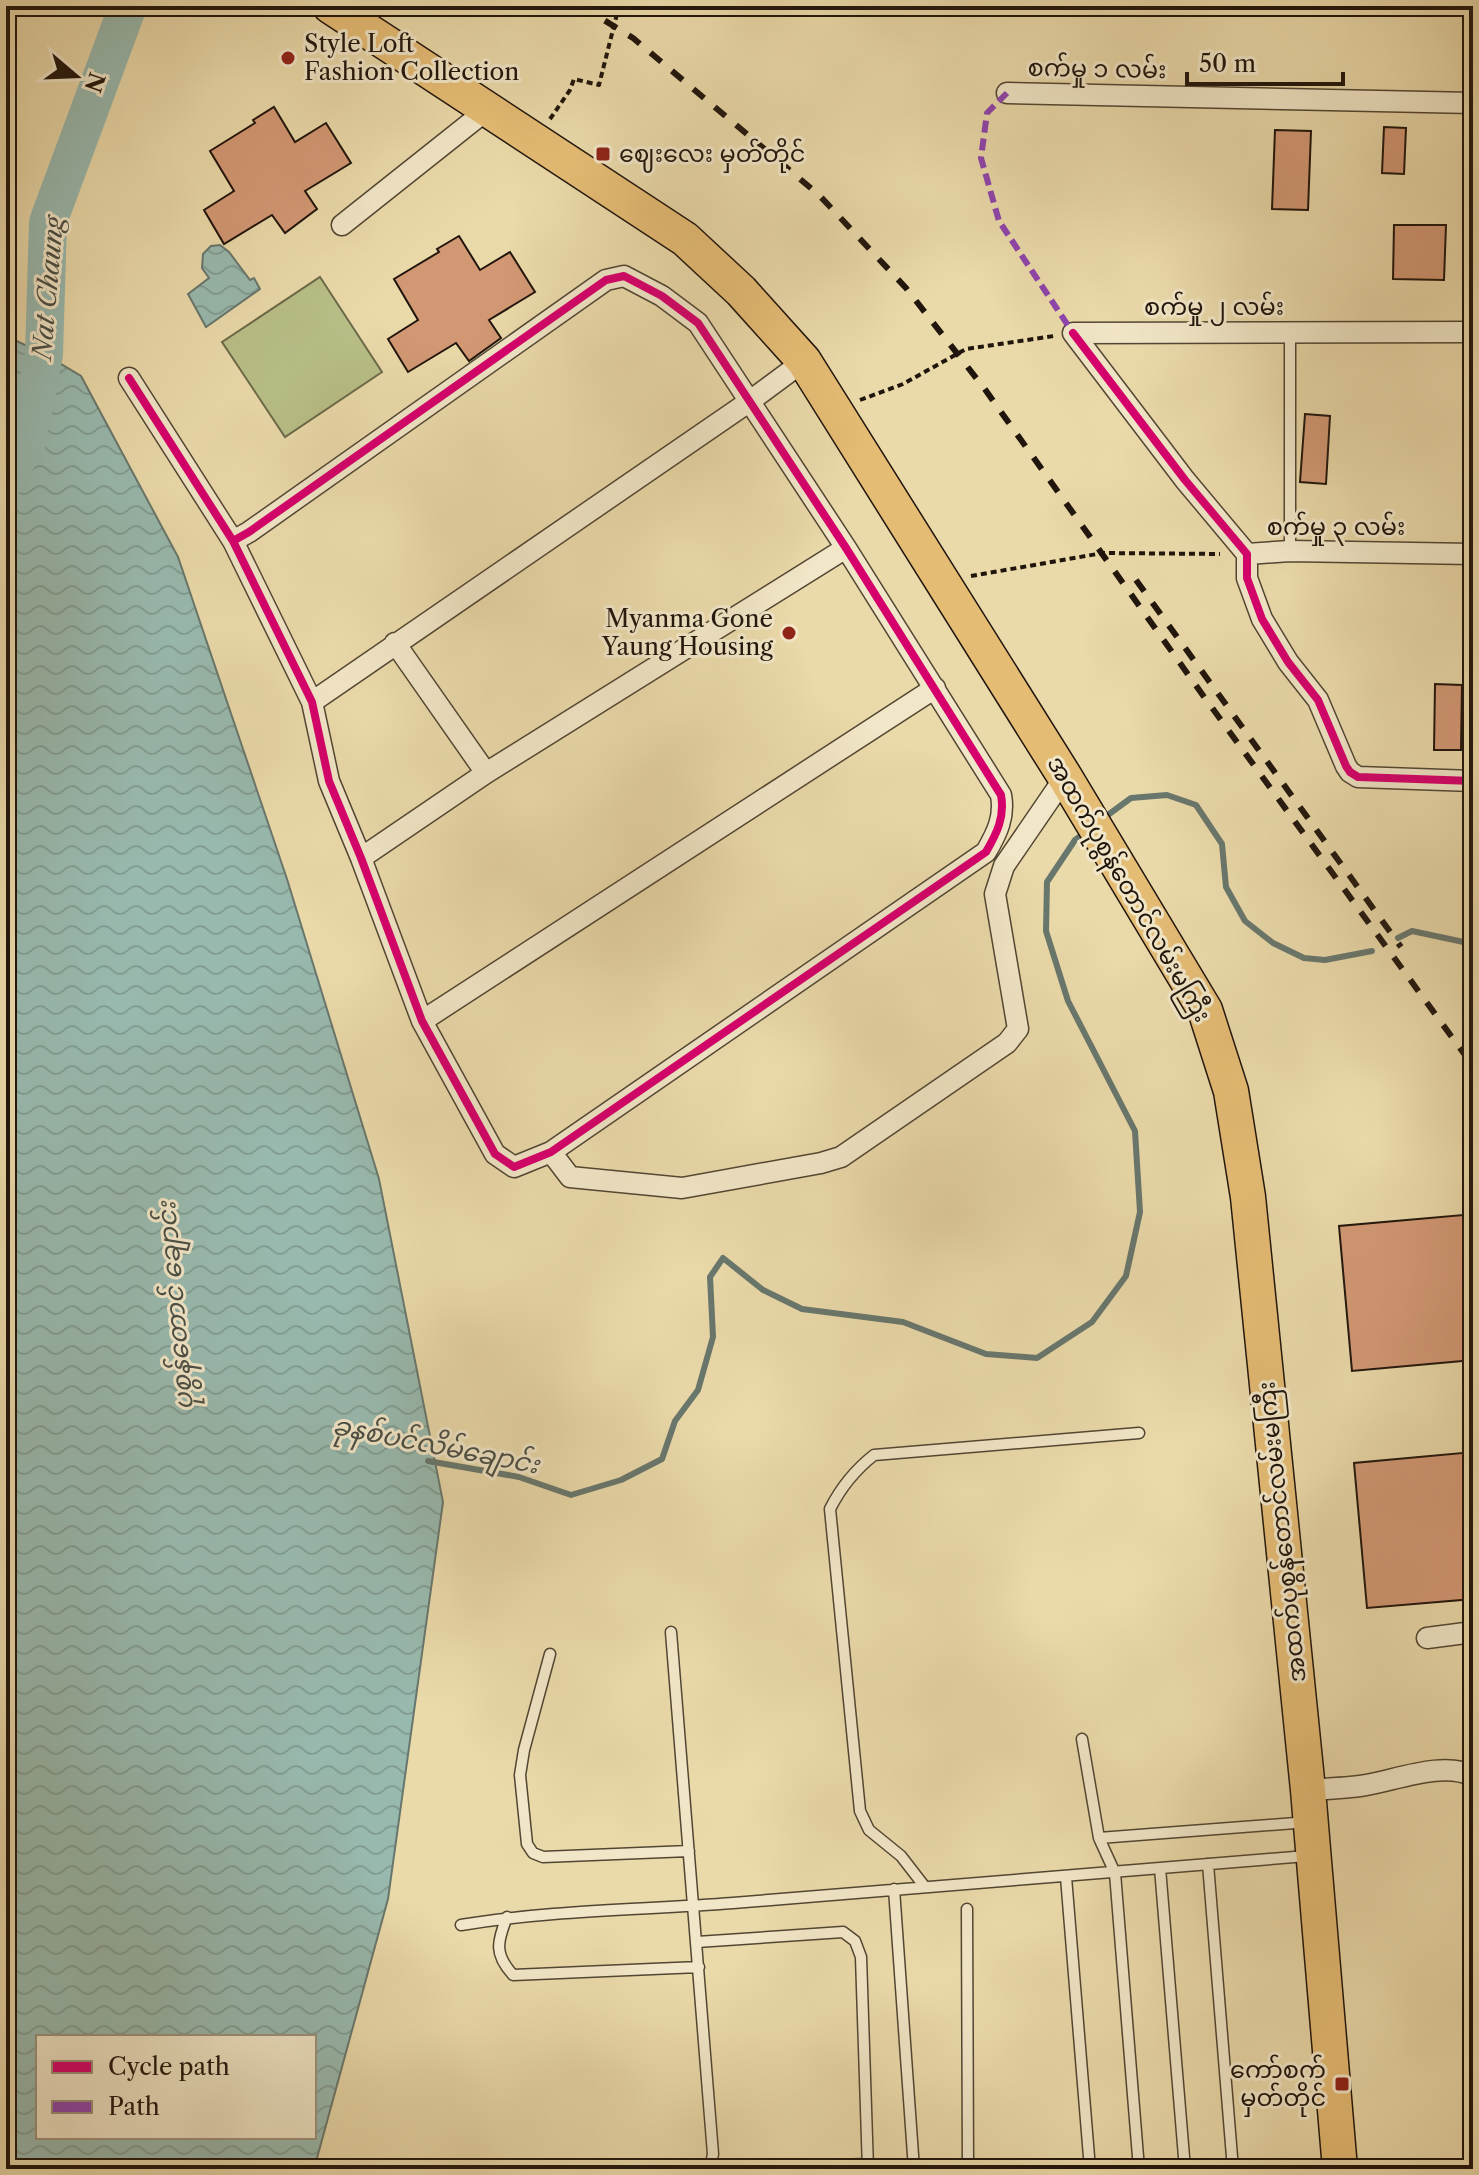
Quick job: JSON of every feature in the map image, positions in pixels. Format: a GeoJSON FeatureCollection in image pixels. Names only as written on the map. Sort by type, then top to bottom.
{"type":"FeatureCollection","features":[{"type":"Feature","properties":{"kind":"main road","name":"အထက်ပုစွန်တောင်လမ်းမကြီး"},"geometry":{"type":"LineString","coordinates":[[330,6],[685,239],[741,291],[804,361],[1072,790],[1205,1010],[1231,1091],[1248,1197],[1309,1806],[1340,2169]]}},
{"type":"Feature","properties":{"kind":"street","name":"စက်မှု ၁ လမ်း"},"geometry":{"type":"LineString","coordinates":[[1007,93],[1473,103]]}},
{"type":"Feature","properties":{"kind":"street"},"geometry":{"type":"LineString","coordinates":[[342,225],[488,109]]}},
{"type":"Feature","properties":{"kind":"street"},"geometry":{"type":"LineString","coordinates":[[129,378],[233,541],[312,702],[329,781],[422,1021],[495,1154],[514,1167],[551,1152],[986,852],[1001,820],[1001,795],[846,548],[698,323],[662,296],[624,276],[606,280],[233,541]]}},
{"type":"Feature","properties":{"kind":"street","name":"စက်မှု ၂ လမ်း"},"geometry":{"type":"LineString","coordinates":[[1073,333],[1473,332]]}},
{"type":"Feature","properties":{"kind":"street"},"geometry":{"type":"LineString","coordinates":[[1073,333],[1185,480],[1247,554],[1247,578],[1262,619],[1288,662],[1318,700],[1350,772],[1358,777],[1473,781]]}},
{"type":"Feature","properties":{"kind":"street"},"geometry":{"type":"LineString","coordinates":[[312,702],[804,361]]}},
{"type":"Feature","properties":{"kind":"street"},"geometry":{"type":"LineString","coordinates":[[361,858],[486,773],[846,548]]}},
{"type":"Feature","properties":{"kind":"street","name":"စက်မှု ၃ လမ်း"},"geometry":{"type":"LineString","coordinates":[[1247,554],[1290,551],[1473,554]]}},
{"type":"Feature","properties":{"kind":"street"},"geometry":{"type":"LineString","coordinates":[[395,643],[486,773]]}},
{"type":"Feature","properties":{"kind":"street"},"geometry":{"type":"LineString","coordinates":[[422,1021],[935,688]]}},
{"type":"Feature","properties":{"kind":"street"},"geometry":{"type":"LineString","coordinates":[[551,1152],[570,1177],[682,1188],[821,1163],[841,1157],[1007,1043],[1018,1029],[995,894],[1004,866],[1072,790]]}},
{"type":"Feature","properties":{"kind":"street"},"geometry":{"type":"LineString","coordinates":[[1427,1638],[1473,1632]]}},
{"type":"Feature","properties":{"kind":"street"},"geometry":{"type":"LineString","coordinates":[[1309,1806],[1363,1785],[1388,1779],[1454,1770],[1473,1776]]}},
{"type":"Feature","properties":{"kind":"lane"},"geometry":{"type":"LineString","coordinates":[[1290,332],[1290,551]]}},
{"type":"Feature","properties":{"kind":"lane"},"geometry":{"type":"LineString","coordinates":[[925,1887],[901,1856],[869,1830],[860,1811],[830,1509],[838,1492],[874,1455],[1139,1433]]}},
{"type":"Feature","properties":{"kind":"lane"},"geometry":{"type":"LineString","coordinates":[[671,1632],[713,2154],[710,2169],[868,2167],[861,1957],[855,1941],[843,1932],[697,1942]]}},
{"type":"Feature","properties":{"kind":"lane"},"geometry":{"type":"LineString","coordinates":[[550,1654],[520,1775],[527,1844],[533,1853],[543,1857],[689,1851]]}},
{"type":"Feature","properties":{"kind":"lane"},"geometry":{"type":"LineString","coordinates":[[1082,1739],[1099,1838],[1115,1873],[1139,2169]]}},
{"type":"Feature","properties":{"kind":"lane"},"geometry":{"type":"LineString","coordinates":[[1099,1838],[1309,1806]]}},
{"type":"Feature","properties":{"kind":"lane"},"geometry":{"type":"LineString","coordinates":[[461,1925],[507,1917],[693,1906],[1313,1856]]}},
{"type":"Feature","properties":{"kind":"lane"},"geometry":{"type":"LineString","coordinates":[[1208,1864],[1233,2169]]}},
{"type":"Feature","properties":{"kind":"lane"},"geometry":{"type":"LineString","coordinates":[[1160,1868],[1185,2169]]}},
{"type":"Feature","properties":{"kind":"lane"},"geometry":{"type":"LineString","coordinates":[[1066,1877],[1090,2169]]}},
{"type":"Feature","properties":{"kind":"lane"},"geometry":{"type":"LineString","coordinates":[[894,1889],[914,2169]]}},
{"type":"Feature","properties":{"kind":"lane"},"geometry":{"type":"LineString","coordinates":[[967,1909],[968,2169]]}},
{"type":"Feature","properties":{"kind":"lane"},"geometry":{"type":"LineString","coordinates":[[507,1917],[499,1947],[501,1959],[513,1975],[699,1967]]}},
{"type":"Feature","properties":{"kind":"lane"},"geometry":{"type":"LineString","coordinates":[[446,2165],[526,2169]]}},
{"type":"Feature","properties":{"kind":"path"},"geometry":{"type":"LineString","coordinates":[[535,140],[570,90],[574,79],[599,85],[619,6]]}},
{"type":"Feature","properties":{"kind":"path"},"geometry":{"type":"LineString","coordinates":[[835,410],[903,384],[966,349],[1073,333]]}},
{"type":"Feature","properties":{"kind":"green space"},"geometry":{"type":"Polygon","coordinates":[[[320,277],[382,372],[285,437],[222,342],[320,277]]]}},
{"type":"Feature","properties":{"kind":"water"},"geometry":{"type":"Polygon","coordinates":[[[220,245],[250,280],[254,278],[260,289],[206,327],[188,294],[209,278],[202,268],[203,254],[211,246],[220,245]]]}},
{"type":"Feature","properties":{"kind":"water","name":"ပုစွန်တောင် ချောင်း"},"geometry":{"type":"Polygon","coordinates":[[[6,336],[81,376],[178,557],[287,879],[379,1179],[443,1502],[388,1899],[314,2169],[6,2169],[6,336]]]}},
{"type":"Feature","properties":{"kind":"building"},"geometry":{"type":"Polygon","coordinates":[[[274,107],[295,142],[326,123],[351,163],[305,191],[317,209],[285,233],[272,215],[224,244],[204,210],[234,191],[210,151],[255,123],[253,120],[274,107]]]}},
{"type":"Feature","properties":{"kind":"building"},"geometry":{"type":"Polygon","coordinates":[[[1384,127],[1406,128],[1404,174],[1382,173],[1384,127]]]}},
{"type":"Feature","properties":{"kind":"building"},"geometry":{"type":"Polygon","coordinates":[[[1275,130],[1311,131],[1308,210],[1272,209],[1275,130]]]}},
{"type":"Feature","properties":{"kind":"building"},"geometry":{"type":"Polygon","coordinates":[[[1394,225],[1446,225],[1444,280],[1393,279],[1394,225]]]}},
{"type":"Feature","properties":{"kind":"building"},"geometry":{"type":"Polygon","coordinates":[[[459,236],[480,270],[510,252],[535,292],[489,320],[501,338],[469,361],[456,343],[408,372],[388,339],[418,320],[394,279],[459,236]]]}},
{"type":"Feature","properties":{"kind":"building"},"geometry":{"type":"Polygon","coordinates":[[[1305,414],[1330,416],[1326,484],[1300,482],[1305,414]]]}},
{"type":"Feature","properties":{"kind":"building"},"geometry":{"type":"Polygon","coordinates":[[[1435,684],[1462,685],[1461,750],[1434,750],[1435,684]]]}},
{"type":"Feature","properties":{"kind":"building"},"geometry":{"type":"Polygon","coordinates":[[[1463,1215],[1473,1360],[1352,1371],[1339,1226],[1463,1215]]]}},
{"type":"Feature","properties":{"kind":"building"},"geometry":{"type":"Polygon","coordinates":[[[1473,1452],[1473,1599],[1367,1608],[1354,1463],[1473,1452]]]}},
{"type":"Feature","properties":{"kind":"waterway","name":"Nat Chaung"},"geometry":{"type":"LineString","coordinates":[[6,479],[27,441],[44,354],[48,222],[128,6]]}},
{"type":"Feature","properties":{"kind":"waterway","name":"ခုနစ်ပင်လိမ်ချောင်း"},"geometry":{"type":"LineString","coordinates":[[1101,820],[1131,798],[1167,795],[1196,805],[1222,844],[1226,887],[1245,921],[1273,943],[1304,958],[1325,960],[1372,951]]}},
{"type":"Feature","properties":{"kind":"waterway","name":"ခုနစ်ပင်လိမ်ချောင်း"},"geometry":{"type":"LineString","coordinates":[[428,1461],[519,1477],[571,1495],[621,1480],[662,1459],[675,1421],[698,1390],[713,1337],[710,1277],[723,1258],[763,1290],[802,1309],[903,1322],[986,1354],[1037,1358],[1092,1322],[1126,1276],[1140,1212],[1135,1131],[1068,1001],[1046,931],[1047,882],[1075,840],[1086,832]]}},
{"type":"Feature","properties":{"kind":"waterway","name":"ခုနစ်ပင်လိမ်ချောင်း"},"geometry":{"type":"LineString","coordinates":[[1398,938],[1412,931],[1473,944]]}},
{"type":"Feature","properties":{"kind":"railway"},"geometry":{"type":"LineString","coordinates":[[581,6],[633,38],[819,195],[906,288],[984,388],[1473,1066]]}},
{"type":"Feature","properties":{"kind":"railway"},"geometry":{"type":"LineString","coordinates":[[1136,580],[1401,947]]}},
{"type":"Feature","properties":{"kind":"marked path"},"geometry":{"type":"LineString","coordinates":[[1007,93],[987,113],[981,158],[999,221],[1073,333]]}},
{"type":"Feature","properties":{"kind":"cycle path"},"geometry":{"type":"LineString","coordinates":[[129,378],[233,541],[312,702],[329,781],[422,1021],[495,1154],[514,1167],[551,1152],[986,852],[997,831],[1002,811],[1001,795],[846,548],[698,323],[662,296],[624,276],[606,280],[233,541]]}},
{"type":"Feature","properties":{"kind":"cycle path"},"geometry":{"type":"LineString","coordinates":[[1073,333],[1185,480],[1247,554],[1247,578],[1262,619],[1288,662],[1318,700],[1350,772],[1358,777],[1473,781]]}},
{"type":"Feature","properties":{"kind":"place","name":"Style Loft Fashion Collection"},"geometry":{"type":"Point","coordinates":[288,58]}},
{"type":"Feature","properties":{"kind":"place","name":"ဈေးလေး မှတ်တိုင်"},"geometry":{"type":"Point","coordinates":[603,154]}},
{"type":"Feature","properties":{"kind":"place","name":"Myanma Gone Yaung Housing"},"geometry":{"type":"Point","coordinates":[789,633]}},
{"type":"Feature","properties":{"kind":"place","name":"ကော်စက် မှတ်တိုင်"},"geometry":{"type":"Point","coordinates":[1342,2084]}}]}
